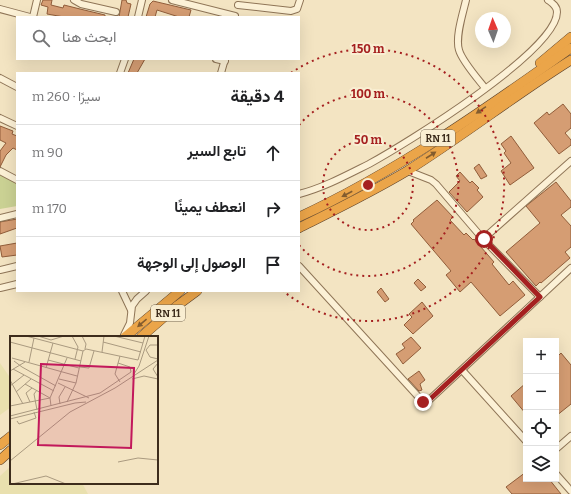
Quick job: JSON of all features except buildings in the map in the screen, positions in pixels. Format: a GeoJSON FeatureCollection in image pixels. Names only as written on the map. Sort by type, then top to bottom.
{"type":"FeatureCollection","features":[{"type":"Feature","properties":{"kind":"highway"},"geometry":{"type":"LineString","coordinates":[[501,97],[571,37]]}},
{"type":"Feature","properties":{"kind":"highway","name":"RN 11"},"geometry":{"type":"LineString","coordinates":[[300,217],[342,197],[378,177],[501,97],[571,48]]}},
{"type":"Feature","properties":{"kind":"highway","name":"RN 11"},"geometry":{"type":"LineString","coordinates":[[300,228],[358,199],[408,171],[571,60]]}},
{"type":"Feature","properties":{"kind":"highway"},"geometry":{"type":"LineString","coordinates":[[546,76],[571,64]]}},
{"type":"Feature","properties":{"kind":"highway","name":"RN 11"},"geometry":{"type":"LineString","coordinates":[[125,336],[179,292]]}},
{"type":"Feature","properties":{"kind":"highway","name":"RN 11"},"geometry":{"type":"LineString","coordinates":[[142,336],[196,292]]}},
{"type":"Feature","properties":{"kind":"highway"},"geometry":{"type":"LineString","coordinates":[[0,445],[10,437]]}},
{"type":"Feature","properties":{"kind":"highway"},"geometry":{"type":"LineString","coordinates":[[0,460],[10,451]]}},
{"type":"Feature","properties":{"kind":"street"},"geometry":{"type":"LineString","coordinates":[[33,16],[37,0]]}},
{"type":"Feature","properties":{"kind":"street"},"geometry":{"type":"LineString","coordinates":[[74,0],[81,4],[116,12]]}},
{"type":"Feature","properties":{"kind":"street"},"geometry":{"type":"LineString","coordinates":[[138,16],[142,0]]}},
{"type":"Feature","properties":{"kind":"street"},"geometry":{"type":"LineString","coordinates":[[172,0],[235,16],[238,2],[291,11],[296,9],[300,0]]}},
{"type":"Feature","properties":{"kind":"street"},"geometry":{"type":"LineString","coordinates":[[466,0],[458,40],[458,49],[462,57],[486,88]]}},
{"type":"Feature","properties":{"kind":"street"},"geometry":{"type":"LineString","coordinates":[[300,193],[323,185],[369,163],[428,127],[486,88],[523,59],[548,32],[557,13],[555,6],[548,0]]}},
{"type":"Feature","properties":{"kind":"street"},"geometry":{"type":"LineString","coordinates":[[0,9],[26,16]]}},
{"type":"Feature","properties":{"kind":"street"},"geometry":{"type":"LineString","coordinates":[[120,72],[125,60]]}},
{"type":"Feature","properties":{"kind":"street"},"geometry":{"type":"LineString","coordinates":[[221,72],[225,60]]}},
{"type":"Feature","properties":{"kind":"street"},"geometry":{"type":"LineString","coordinates":[[0,78],[16,86]]}},
{"type":"Feature","properties":{"kind":"street"},"geometry":{"type":"LineString","coordinates":[[0,118],[16,126]]}},
{"type":"Feature","properties":{"kind":"street"},"geometry":{"type":"LineString","coordinates":[[484,239],[571,161]]}},
{"type":"Feature","properties":{"kind":"street"},"geometry":{"type":"LineString","coordinates":[[0,171],[16,179]]}},
{"type":"Feature","properties":{"kind":"street"},"geometry":{"type":"LineString","coordinates":[[408,171],[431,180],[436,184],[484,239],[540,297]]}},
{"type":"Feature","properties":{"kind":"street"},"geometry":{"type":"LineString","coordinates":[[0,218],[16,214]]}},
{"type":"Feature","properties":{"kind":"street"},"geometry":{"type":"LineString","coordinates":[[0,270],[16,266]]}},
{"type":"Feature","properties":{"kind":"street"},"geometry":{"type":"LineString","coordinates":[[300,267],[423,402],[427,402],[571,268]]}},
{"type":"Feature","properties":{"kind":"street"},"geometry":{"type":"LineString","coordinates":[[0,288],[16,284]]}},
{"type":"Feature","properties":{"kind":"street"},"geometry":{"type":"LineString","coordinates":[[125,292],[131,310]]}},
{"type":"Feature","properties":{"kind":"street"},"geometry":{"type":"LineString","coordinates":[[124,336],[130,323],[131,310],[134,302],[145,292]]}},
{"type":"Feature","properties":{"kind":"street"},"geometry":{"type":"LineString","coordinates":[[462,370],[523,438]]}},
{"type":"Feature","properties":{"kind":"street"},"geometry":{"type":"LineString","coordinates":[[559,447],[571,436]]}},
{"type":"Feature","properties":{"kind":"street"},"geometry":{"type":"LineString","coordinates":[[559,477],[571,491]]}},
{"type":"Feature","properties":{"kind":"shaded area"},"geometry":{"type":"Polygon","coordinates":[[[0,363],[10,378],[10,408],[0,415],[0,363]]]}},
{"type":"Feature","properties":{"kind":"shaded area"},"geometry":{"type":"Polygon","coordinates":[[[10,467],[10,484],[83,484],[88,494],[0,494],[0,476],[10,467]]]}},
{"type":"Feature","properties":{"kind":"green space"},"geometry":{"type":"Polygon","coordinates":[[[0,173],[16,182],[16,206],[0,209],[0,173]]]}},
{"type":"Feature","properties":{"kind":"route"},"geometry":{"type":"LineString","coordinates":[[423,402],[427,402],[540,297],[484,239]]}}]}
